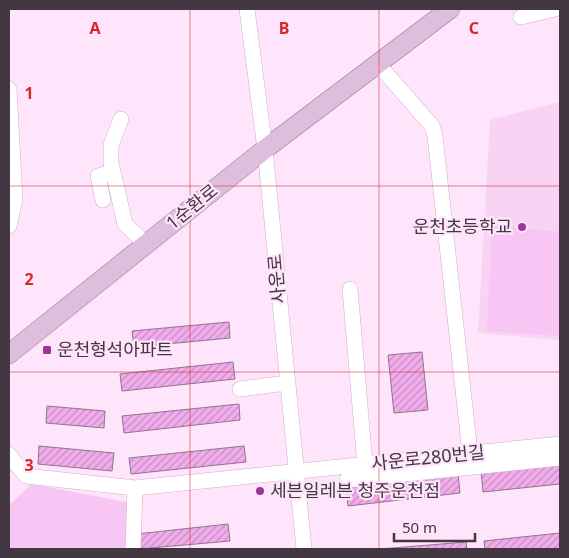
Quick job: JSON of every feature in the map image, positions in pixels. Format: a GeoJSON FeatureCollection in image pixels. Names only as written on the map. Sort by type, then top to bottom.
{"type":"FeatureCollection","features":[{"type":"Feature","properties":{"kind":"main road","name":"1순환로"},"geometry":{"type":"LineString","coordinates":[[9,354],[265,149],[450,9]]}},
{"type":"Feature","properties":{"kind":"street","name":"사운로"},"geometry":{"type":"LineString","coordinates":[[247,9],[265,149],[304,549]]}},
{"type":"Feature","properties":{"kind":"street"},"geometry":{"type":"LineString","coordinates":[[521,16],[555,9]]}},
{"type":"Feature","properties":{"kind":"street"},"geometry":{"type":"LineString","coordinates":[[378,64],[432,126],[435,136],[470,453]]}},
{"type":"Feature","properties":{"kind":"street"},"geometry":{"type":"LineString","coordinates":[[9,89],[15,199],[9,226]]}},
{"type":"Feature","properties":{"kind":"street"},"geometry":{"type":"LineString","coordinates":[[121,119],[111,145],[113,172],[125,224],[146,244]]}},
{"type":"Feature","properties":{"kind":"street"},"geometry":{"type":"LineString","coordinates":[[103,200],[98,176],[113,172]]}},
{"type":"Feature","properties":{"kind":"street"},"geometry":{"type":"LineString","coordinates":[[350,289],[365,465]]}},
{"type":"Feature","properties":{"kind":"street"},"geometry":{"type":"LineString","coordinates":[[240,389],[287,383]]}},
{"type":"Feature","properties":{"kind":"street","name":"사운로280번길"},"geometry":{"type":"LineString","coordinates":[[9,455],[26,476],[136,488],[560,444]]}},
{"type":"Feature","properties":{"kind":"street"},"geometry":{"type":"LineString","coordinates":[[347,480],[560,458]]}},
{"type":"Feature","properties":{"kind":"street"},"geometry":{"type":"LineString","coordinates":[[133,549],[136,488]]}},
{"type":"Feature","properties":{"kind":"shaded area","name":"운천초등학교"},"geometry":{"type":"Polygon","coordinates":[[[560,102],[560,340],[478,333],[490,120],[560,102]]]}},
{"type":"Feature","properties":{"kind":"shaded area"},"geometry":{"type":"Polygon","coordinates":[[[492,225],[560,232],[560,336],[487,331],[492,225]]]}},
{"type":"Feature","properties":{"kind":"shaded area"},"geometry":{"type":"Polygon","coordinates":[[[32,484],[131,503],[129,549],[9,549],[9,505],[32,484]]]}},
{"type":"Feature","properties":{"kind":"building"},"geometry":{"type":"Polygon","coordinates":[[[229,322],[230,338],[134,347],[132,331],[229,322]]]}},
{"type":"Feature","properties":{"kind":"building"},"geometry":{"type":"Polygon","coordinates":[[[422,352],[428,410],[394,413],[388,355],[422,352]]]}},
{"type":"Feature","properties":{"kind":"building"},"geometry":{"type":"Polygon","coordinates":[[[233,362],[235,379],[122,391],[120,374],[233,362]]]}},
{"type":"Feature","properties":{"kind":"building"},"geometry":{"type":"Polygon","coordinates":[[[239,404],[240,420],[124,433],[122,416],[239,404]]]}},
{"type":"Feature","properties":{"kind":"building"},"geometry":{"type":"Polygon","coordinates":[[[47,406],[105,411],[104,428],[46,423],[47,406]]]}},
{"type":"Feature","properties":{"kind":"building"},"geometry":{"type":"Polygon","coordinates":[[[39,446],[114,453],[112,471],[38,464],[39,446]]]}},
{"type":"Feature","properties":{"kind":"building"},"geometry":{"type":"Polygon","coordinates":[[[244,446],[246,462],[131,474],[129,458],[244,446]]]}},
{"type":"Feature","properties":{"kind":"building"},"geometry":{"type":"Polygon","coordinates":[[[560,463],[560,484],[483,492],[481,471],[560,463]]]}},
{"type":"Feature","properties":{"kind":"building"},"geometry":{"type":"Polygon","coordinates":[[[458,473],[460,493],[348,506],[346,486],[458,473]]]}},
{"type":"Feature","properties":{"kind":"building"},"geometry":{"type":"Polygon","coordinates":[[[228,524],[230,541],[139,549],[137,534],[228,524]]]}},
{"type":"Feature","properties":{"kind":"building"},"geometry":{"type":"Polygon","coordinates":[[[560,533],[560,549],[485,549],[484,541],[560,533]]]}},
{"type":"Feature","properties":{"kind":"building"},"geometry":{"type":"Polygon","coordinates":[[[466,542],[467,549],[380,549],[466,542]]]}},
{"type":"Feature","properties":{"kind":"place","name":"운천초등학교"},"geometry":{"type":"Point","coordinates":[522,227]}},
{"type":"Feature","properties":{"kind":"place","name":"운천형석아파트"},"geometry":{"type":"Point","coordinates":[47,350]}},
{"type":"Feature","properties":{"kind":"place","name":"세븐일레븐 청주운천점"},"geometry":{"type":"Point","coordinates":[260,491]}}]}
